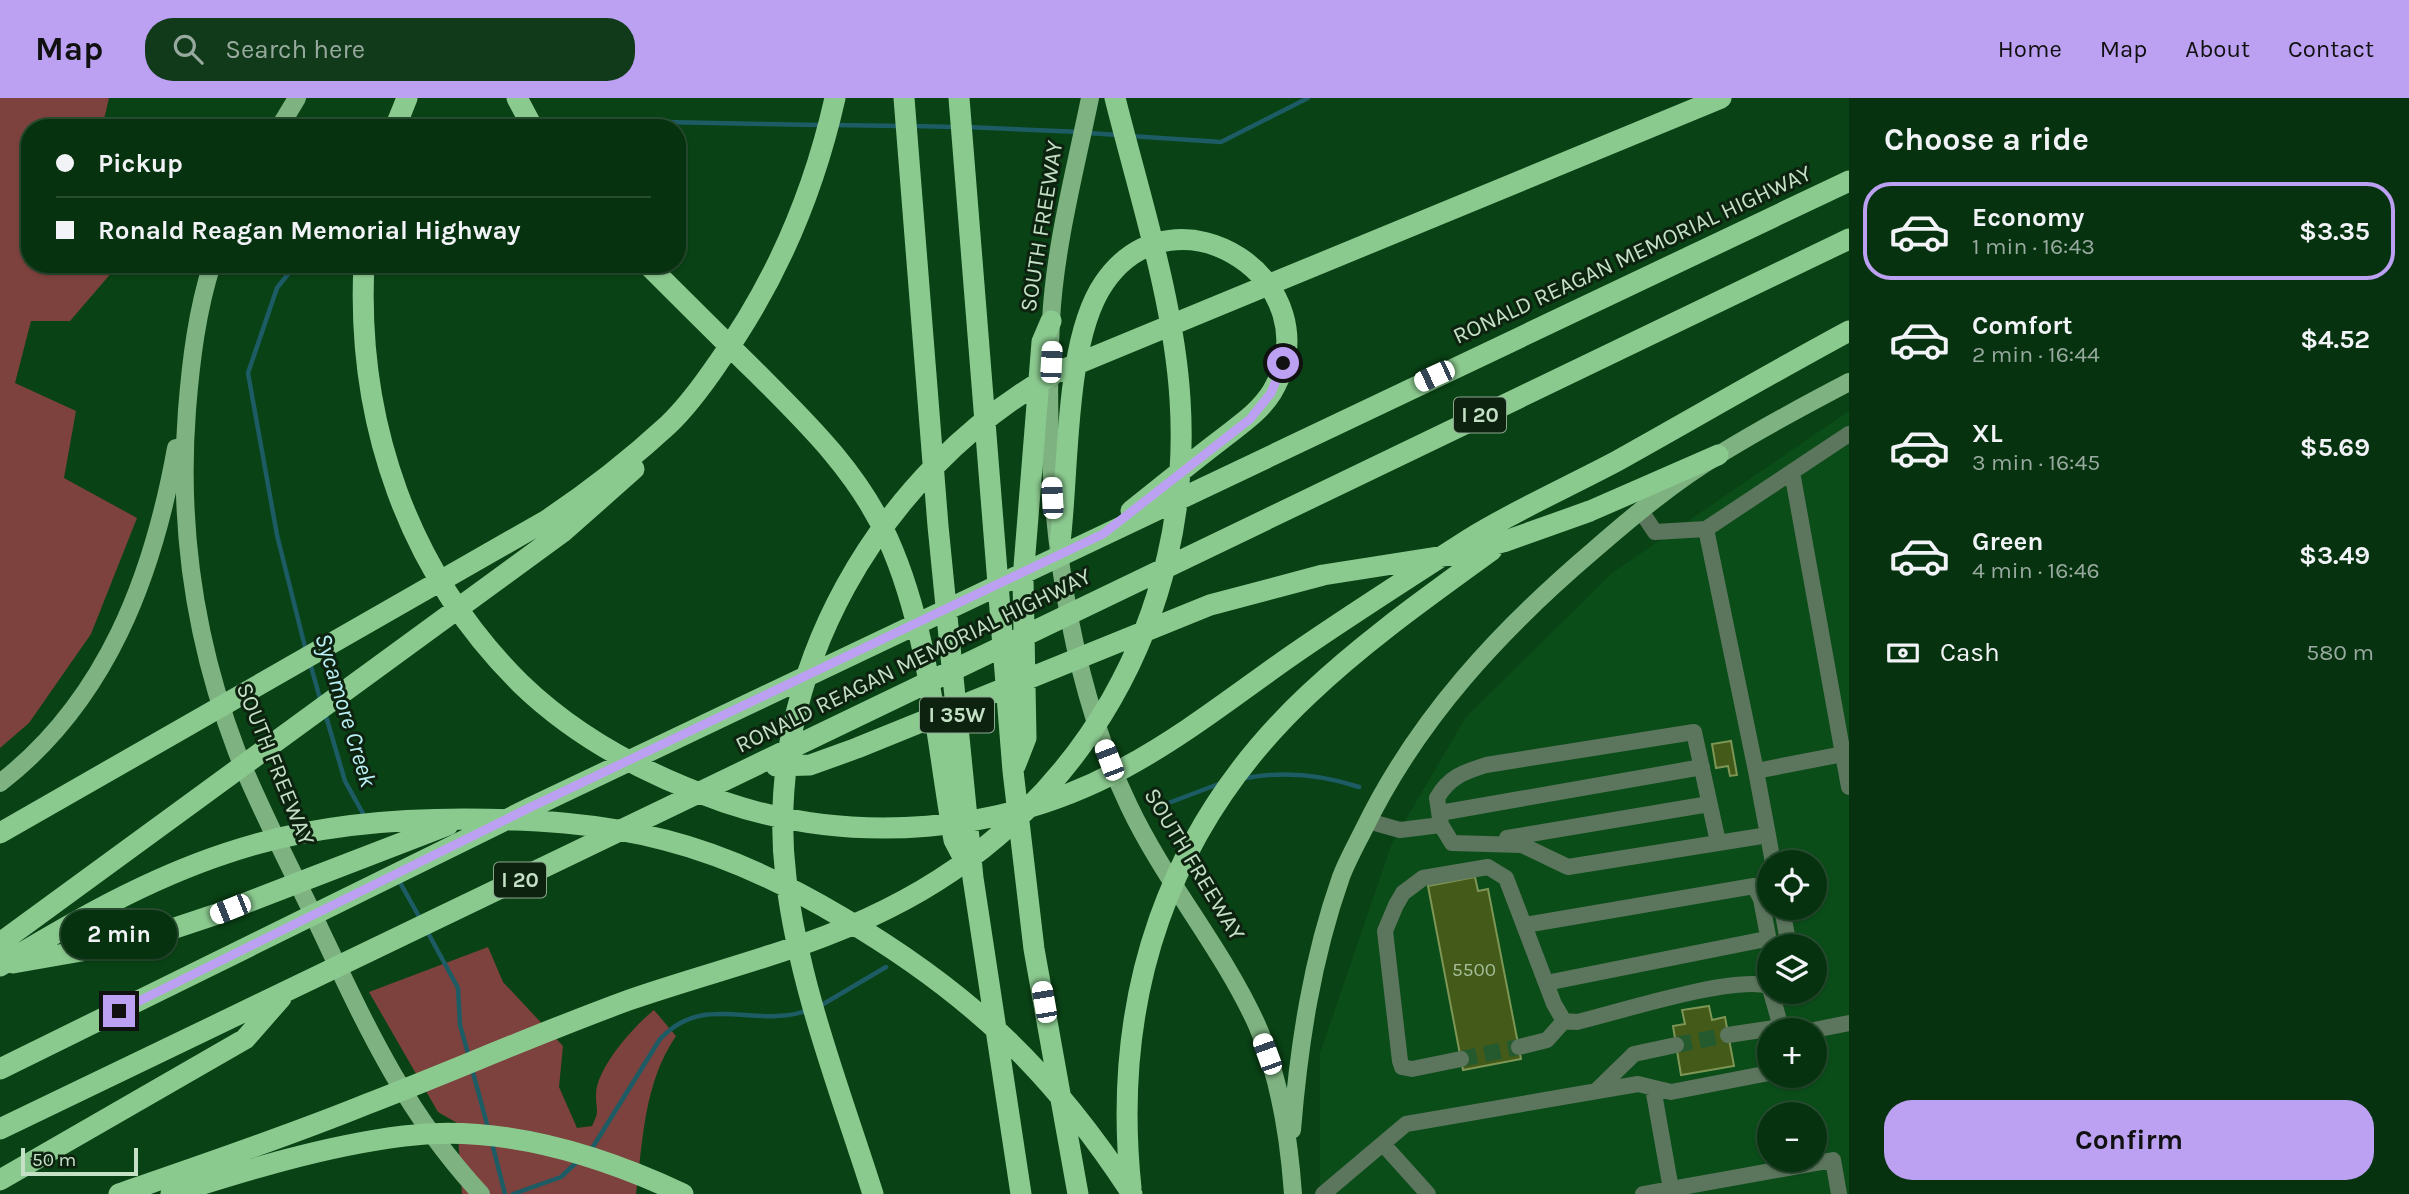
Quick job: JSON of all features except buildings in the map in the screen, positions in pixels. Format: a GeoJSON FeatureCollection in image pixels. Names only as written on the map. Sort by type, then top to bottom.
{"type":"FeatureCollection","features":[{"type":"Feature","properties":{"kind":"highway"},"geometry":{"type":"LineString","coordinates":[[399,119],[407,98]]}},
{"type":"Feature","properties":{"kind":"highway"},"geometry":{"type":"LineString","coordinates":[[517,98],[528,119]]}},
{"type":"Feature","properties":{"kind":"highway"},"geometry":{"type":"LineString","coordinates":[[0,943],[564,531],[624,480],[735,341],[771,279],[811,188],[835,98]]}},
{"type":"Feature","properties":{"kind":"highway","name":"I 35W"},"geometry":{"type":"LineString","coordinates":[[904,98],[913,233],[973,878],[1021,1194]]}},
{"type":"Feature","properties":{"kind":"highway","name":"I 35W"},"geometry":{"type":"LineString","coordinates":[[959,98],[1013,771],[1034,949],[1078,1194]]}},
{"type":"Feature","properties":{"kind":"highway"},"geometry":{"type":"LineString","coordinates":[[119,1194],[339,1115],[572,1021],[866,919],[937,882],[1004,832],[1046,791],[1097,725],[1144,636],[1169,554],[1179,493],[1181,424],[1177,363],[1115,98]]}},
{"type":"Feature","properties":{"kind":"highway"},"geometry":{"type":"LineString","coordinates":[[873,1194],[799,958],[786,876],[784,807],[795,725],[814,656],[830,617],[875,537],[924,476],[969,433],[1013,399],[1055,373],[1721,98]]}},
{"type":"Feature","properties":{"kind":"highway","name":"RONALD REAGAN MEMORIAL HIGHWAY"},"geometry":{"type":"LineString","coordinates":[[0,1069],[531,807],[1849,181]]}},
{"type":"Feature","properties":{"kind":"highway","name":"RONALD REAGAN MEMORIAL HIGHWAY"},"geometry":{"type":"LineString","coordinates":[[0,1129],[1849,239]]}},
{"type":"Feature","properties":{"kind":"highway"},"geometry":{"type":"LineString","coordinates":[[1060,542],[1074,387],[1084,336],[1097,296],[1112,273],[1146,248],[1189,240],[1218,245],[1255,268],[1278,302],[1286,332],[1278,379],[1250,419],[1103,534]]}},
{"type":"Feature","properties":{"kind":"highway"},"geometry":{"type":"LineString","coordinates":[[364,273],[362,316],[367,379],[386,465],[421,549],[468,624],[528,690],[593,741],[639,766],[746,809],[801,821],[863,828],[934,826],[1024,808],[1087,786],[1168,741],[1474,536],[1840,336]]}},
{"type":"Feature","properties":{"kind":"highway"},"geometry":{"type":"LineString","coordinates":[[656,273],[839,458],[876,515],[888,539],[912,606],[925,660],[954,840],[973,878]]}},
{"type":"Feature","properties":{"kind":"highway"},"geometry":{"type":"LineString","coordinates":[[1013,771],[1026,738],[1023,579],[1042,342],[1051,321]]}},
{"type":"Feature","properties":{"kind":"highway"},"geometry":{"type":"LineString","coordinates":[[0,833],[547,520],[595,486],[668,424]]}},
{"type":"Feature","properties":{"kind":"highway"},"geometry":{"type":"LineString","coordinates":[[753,767],[810,765],[1210,605],[1268,588],[1503,542],[1613,501],[1718,455]]}},
{"type":"Feature","properties":{"kind":"highway"},"geometry":{"type":"LineString","coordinates":[[1132,1194],[1126,1115],[1132,1034],[1144,972],[1162,905],[1188,849],[1221,797],[1307,696],[1379,632],[1613,462]]}},
{"type":"Feature","properties":{"kind":"highway"},"geometry":{"type":"LineString","coordinates":[[0,966],[133,942],[244,903],[435,828],[531,807]]}},
{"type":"Feature","properties":{"kind":"highway"},"geometry":{"type":"LineString","coordinates":[[0,966],[135,889],[203,861],[268,841],[356,825],[439,819],[551,821],[643,834],[712,855],[789,888],[872,935],[934,975],[1003,1033],[1046,1078],[1091,1132],[1132,1194]]}},
{"type":"Feature","properties":{"kind":"highway"},"geometry":{"type":"LineString","coordinates":[[0,1180],[245,1039],[287,991]]}},
{"type":"Feature","properties":{"kind":"highway"},"geometry":{"type":"LineString","coordinates":[[171,1194],[295,1157],[405,1136],[441,1134],[499,1138],[569,1151],[605,1160],[683,1194]]}},
{"type":"Feature","properties":{"kind":"main road"},"geometry":{"type":"LineString","coordinates":[[284,119],[297,98]]}},
{"type":"Feature","properties":{"kind":"main road","name":"SOUTH FREEWAY"},"geometry":{"type":"LineString","coordinates":[[1090,98],[1065,223],[1051,321],[1052,498],[1075,643],[1100,737],[1130,808],[1228,971],[1257,1026],[1273,1076],[1290,1151],[1293,1194]]}},
{"type":"Feature","properties":{"kind":"main road","name":"SOUTH FREEWAY"},"geometry":{"type":"LineString","coordinates":[[210,273],[191,362],[185,440],[185,507],[190,569],[208,661],[252,786],[379,1053],[425,1127],[481,1194]]}},
{"type":"Feature","properties":{"kind":"main road"},"geometry":{"type":"LineString","coordinates":[[0,783],[59,726],[90,684],[133,607],[161,524],[191,362]]}},
{"type":"Feature","properties":{"kind":"main road"},"geometry":{"type":"LineString","coordinates":[[1290,1151],[1297,1066],[1319,949],[1342,874],[1385,786],[1435,710],[1490,646],[1553,584],[1641,511],[1718,455],[1849,382]]}},
{"type":"Feature","properties":{"kind":"lane"},"geometry":{"type":"LineString","coordinates":[[1641,511],[1656,531],[1706,529],[1849,434]]}},
{"type":"Feature","properties":{"kind":"lane"},"geometry":{"type":"LineString","coordinates":[[1792,472],[1849,788]]}},
{"type":"Feature","properties":{"kind":"lane"},"geometry":{"type":"LineString","coordinates":[[1706,529],[1771,850]]}},
{"type":"Feature","properties":{"kind":"lane"},"geometry":{"type":"LineString","coordinates":[[1709,804],[1468,845],[1452,843],[1441,819],[1437,798],[1448,782],[1462,772],[1486,765],[1680,732],[1694,732],[1718,842]]}},
{"type":"Feature","properties":{"kind":"lane"},"geometry":{"type":"LineString","coordinates":[[1756,771],[1843,754]]}},
{"type":"Feature","properties":{"kind":"lane"},"geometry":{"type":"LineString","coordinates":[[1368,821],[1400,830],[1441,819],[1702,767]]}},
{"type":"Feature","properties":{"kind":"lane"},"geometry":{"type":"LineString","coordinates":[[1486,842],[1522,845],[1568,867],[1768,835]]}},
{"type":"Feature","properties":{"kind":"lane"},"geometry":{"type":"LineString","coordinates":[[1461,1059],[1412,1069],[1402,1067],[1385,931],[1403,893],[1423,878],[1488,867],[1506,878],[1546,983],[1564,1021]]}},
{"type":"Feature","properties":{"kind":"lane"},"geometry":{"type":"LineString","coordinates":[[1525,925],[1754,886],[1761,899],[1766,939],[1546,983]]}},
{"type":"Feature","properties":{"kind":"lane"},"geometry":{"type":"LineString","coordinates":[[1564,1021],[1577,1022],[1707,990],[1757,982]]}},
{"type":"Feature","properties":{"kind":"lane"},"geometry":{"type":"LineString","coordinates":[[1519,1047],[1546,1040],[1564,1021]]}},
{"type":"Feature","properties":{"kind":"lane"},"geometry":{"type":"LineString","coordinates":[[1827,1027],[1849,1023]]}},
{"type":"Feature","properties":{"kind":"lane"},"geometry":{"type":"LineString","coordinates":[[1728,1035],[1757,1032]]}},
{"type":"Feature","properties":{"kind":"lane"},"geometry":{"type":"LineString","coordinates":[[1597,1090],[1634,1054],[1676,1045]]}},
{"type":"Feature","properties":{"kind":"lane"},"geometry":{"type":"LineString","coordinates":[[1323,1194],[1406,1124],[1638,1084],[1671,1092],[1757,1075]]}},
{"type":"Feature","properties":{"kind":"lane"},"geometry":{"type":"LineString","coordinates":[[1653,1088],[1671,1189]]}},
{"type":"Feature","properties":{"kind":"lane"},"geometry":{"type":"LineString","coordinates":[[1383,1144],[1428,1194]]}},
{"type":"Feature","properties":{"kind":"lane"},"geometry":{"type":"LineString","coordinates":[[1643,1194],[1833,1160],[1839,1194]]}},
{"type":"Feature","properties":{"kind":"shaded area"},"geometry":{"type":"Polygon","coordinates":[[[0,98],[109,98],[104,119],[21,119],[21,273],[111,273],[70,321],[31,321],[15,383],[76,411],[64,478],[137,518],[91,634],[29,723],[0,748],[0,98]]]}},
{"type":"Feature","properties":{"kind":"shaded area"},"geometry":{"type":"Polygon","coordinates":[[[1849,411],[1849,1194],[1320,1194],[1320,1053],[1392,843],[1466,717],[1612,573],[1849,411]]]}},
{"type":"Feature","properties":{"kind":"shaded area"},"geometry":{"type":"Polygon","coordinates":[[[488,947],[503,982],[563,1046],[559,1087],[577,1128],[592,1126],[597,1113],[596,1095],[602,1073],[618,1048],[646,1017],[654,1010],[676,1036],[665,1054],[651,1092],[636,1194],[462,1194],[457,1123],[438,1112],[369,992],[488,947]]]}},
{"type":"Feature","properties":{"kind":"waterway","name":"Sycamore Creek"},"geometry":{"type":"LineString","coordinates":[[1130,136],[1221,142],[1308,98]]}},
{"type":"Feature","properties":{"kind":"waterway","name":"Sycamore Creek"},"geometry":{"type":"LineString","coordinates":[[686,122],[821,125]]}},
{"type":"Feature","properties":{"kind":"waterway","name":"Sycamore Creek"},"geometry":{"type":"LineString","coordinates":[[833,125],[901,126]]}},
{"type":"Feature","properties":{"kind":"waterway","name":"Sycamore Creek"},"geometry":{"type":"LineString","coordinates":[[914,126],[954,127]]}},
{"type":"Feature","properties":{"kind":"waterway","name":"Sycamore Creek"},"geometry":{"type":"LineString","coordinates":[[966,127],[1080,132]]}},
{"type":"Feature","properties":{"kind":"waterway","name":"Sycamore Creek"},"geometry":{"type":"LineString","coordinates":[[1088,133],[1118,135]]}},
{"type":"Feature","properties":{"kind":"waterway","name":"Sycamore Creek"},"geometry":{"type":"LineString","coordinates":[[289,273],[277,288],[248,373],[277,535],[306,651]]}},
{"type":"Feature","properties":{"kind":"waterway","name":"Sycamore Creek"},"geometry":{"type":"LineString","coordinates":[[310,663],[321,702]]}},
{"type":"Feature","properties":{"kind":"waterway","name":"Sycamore Creek"},"geometry":{"type":"LineString","coordinates":[[325,713],[345,781],[366,819]]}},
{"type":"Feature","properties":{"kind":"waterway"},"geometry":{"type":"LineString","coordinates":[[1246,778],[1303,775],[1359,787]]}},
{"type":"Feature","properties":{"kind":"waterway"},"geometry":{"type":"LineString","coordinates":[[1158,807],[1224,782]]}},
{"type":"Feature","properties":{"kind":"waterway","name":"Sycamore Creek"},"geometry":{"type":"LineString","coordinates":[[398,879],[421,920]]}},
{"type":"Feature","properties":{"kind":"waterway","name":"Sycamore Creek"},"geometry":{"type":"LineString","coordinates":[[427,931],[458,988],[460,1025],[469,1057]]}},
{"type":"Feature","properties":{"kind":"waterway"},"geometry":{"type":"LineString","coordinates":[[820,1006],[886,967]]}},
{"type":"Feature","properties":{"kind":"waterway"},"geometry":{"type":"LineString","coordinates":[[591,1150],[660,1039],[677,1025],[695,1017],[713,1014],[769,1016],[809,1010]]}},
{"type":"Feature","properties":{"kind":"waterway","name":"Sycamore Creek"},"geometry":{"type":"LineString","coordinates":[[472,1069],[488,1128]]}},
{"type":"Feature","properties":{"kind":"waterway","name":"Sycamore Creek"},"geometry":{"type":"LineString","coordinates":[[492,1143],[505,1194]]}},
{"type":"Feature","properties":{"kind":"waterway"},"geometry":{"type":"LineString","coordinates":[[513,1194],[561,1177],[579,1160]]}},
{"type":"Feature","properties":{"kind":"tunnel"},"geometry":{"type":"LineString","coordinates":[[1676,1045],[1728,1035]]}},
{"type":"Feature","properties":{"kind":"tunnel"},"geometry":{"type":"LineString","coordinates":[[1461,1059],[1519,1047]]}},
{"type":"Feature","properties":{"kind":"route"},"geometry":{"type":"LineString","coordinates":[[119,1011],[531,807],[1103,534],[1221,439],[1250,419],[1271,393],[1283,363]]}}]}
